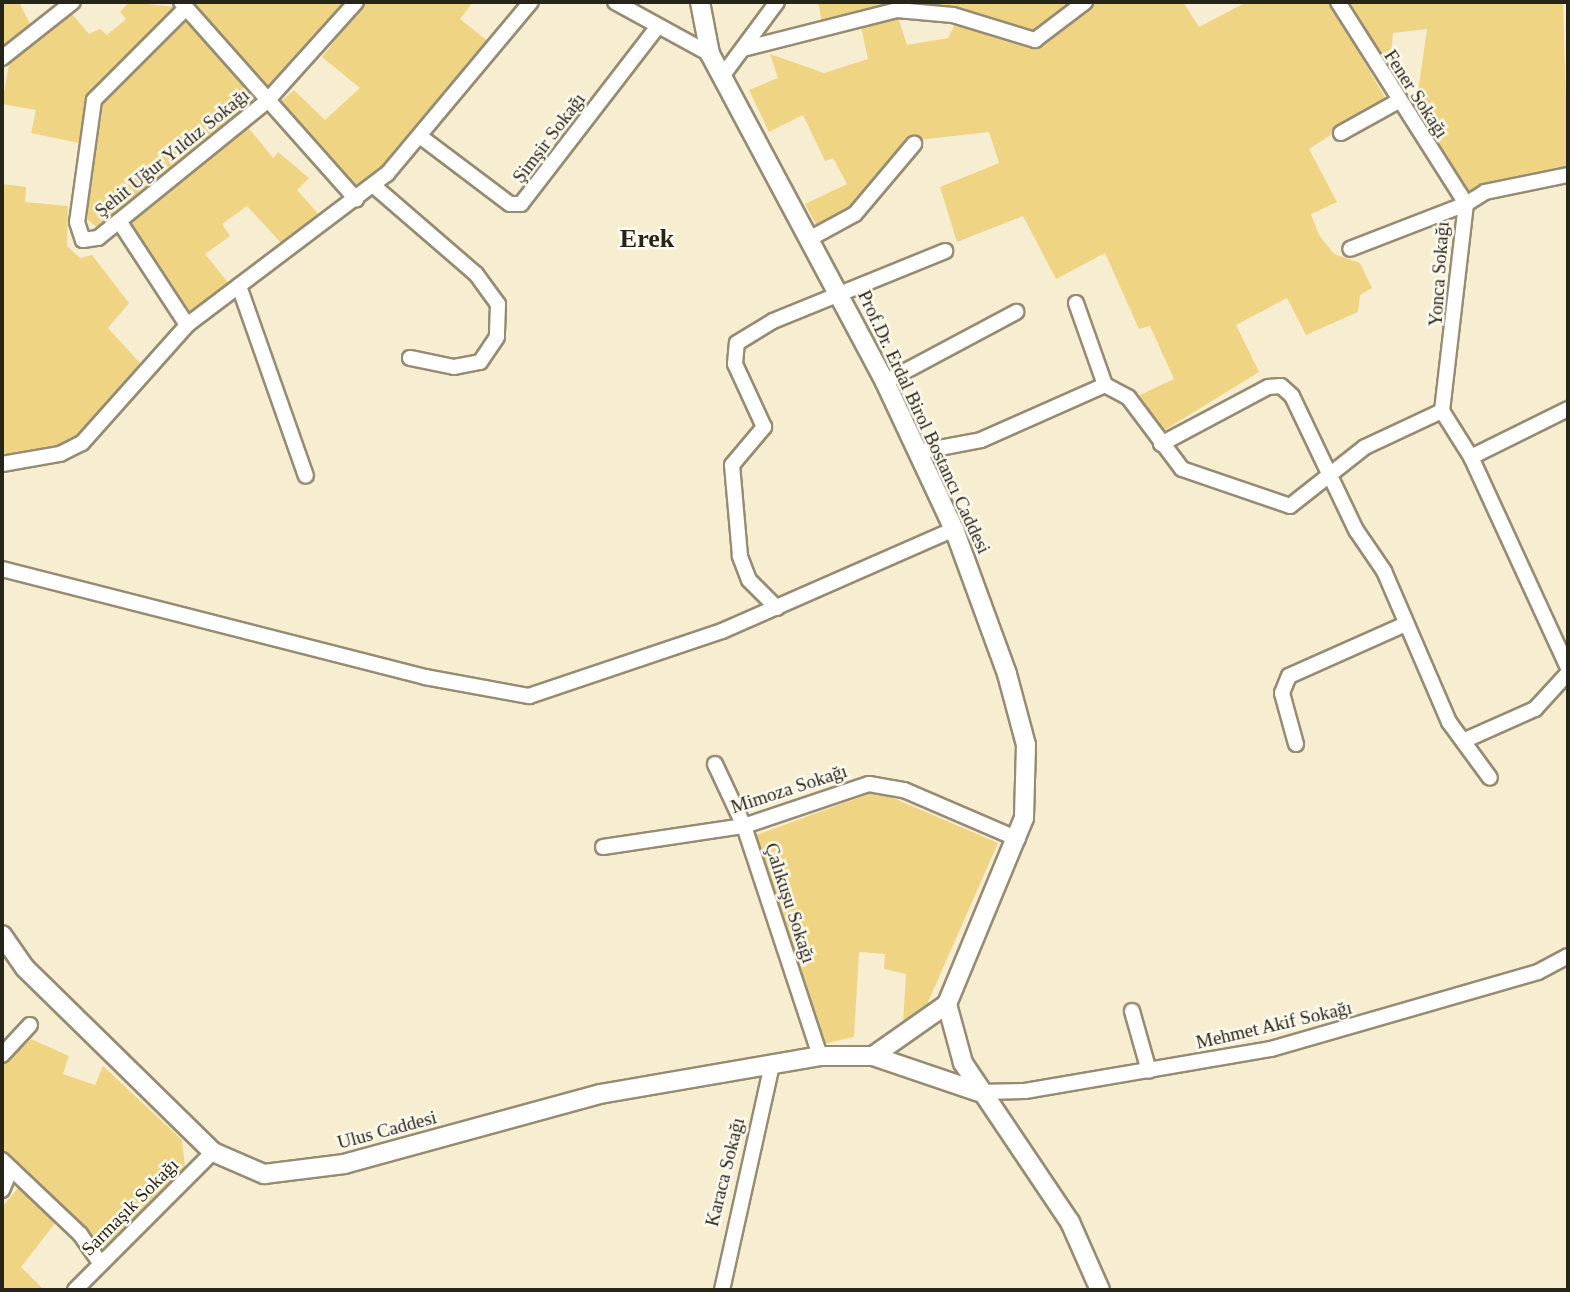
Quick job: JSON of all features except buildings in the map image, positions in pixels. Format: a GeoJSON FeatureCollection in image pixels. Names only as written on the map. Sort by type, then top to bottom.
{"type":"FeatureCollection","features":[{"type":"Feature","properties":{"kind":"street"},"geometry":{"type":"LineString","coordinates":[[2,58],[74,2]]}},
{"type":"Feature","properties":{"kind":"street","name":"Şehit Uğur Yıldız Sokağı"},"geometry":{"type":"LineString","coordinates":[[356,2],[267,101],[91,241],[78,234],[90,113],[101,93],[184,5],[267,101],[356,199]]}},
{"type":"Feature","properties":{"kind":"street"},"geometry":{"type":"LineString","coordinates":[[2,464],[60,454],[82,443],[187,325],[374,186],[421,136],[531,2]]}},
{"type":"Feature","properties":{"kind":"street"},"geometry":{"type":"LineString","coordinates":[[615,2],[656,29],[710,54]]}},
{"type":"Feature","properties":{"kind":"street","name":"Prof.Dr. Erdal Birol Bostancı Caddesi"},"geometry":{"type":"LineString","coordinates":[[700,2],[710,54],[841,296],[954,529],[1021,719],[1028,775],[1018,839],[947,1004]]}},
{"type":"Feature","properties":{"kind":"street"},"geometry":{"type":"LineString","coordinates":[[723,75],[777,2]]}},
{"type":"Feature","properties":{"kind":"street"},"geometry":{"type":"LineString","coordinates":[[743,49],[897,10],[953,15],[1035,40],[1085,2]]}},
{"type":"Feature","properties":{"kind":"street","name":"Fener Sokağı"},"geometry":{"type":"LineString","coordinates":[[1338,2],[1398,102],[1466,204]]}},
{"type":"Feature","properties":{"kind":"street","name":"Şimşir Sokağı"},"geometry":{"type":"LineString","coordinates":[[421,136],[510,205],[521,204],[656,29]]}},
{"type":"Feature","properties":{"kind":"street"},"geometry":{"type":"LineString","coordinates":[[1341,133],[1398,102]]}},
{"type":"Feature","properties":{"kind":"street"},"geometry":{"type":"LineString","coordinates":[[809,239],[855,214],[914,144]]}},
{"type":"Feature","properties":{"kind":"street","name":"Yonca Sokağı"},"geometry":{"type":"LineString","coordinates":[[1442,411],[1466,204],[1485,192],[1568,175]]}},
{"type":"Feature","properties":{"kind":"street"},"geometry":{"type":"LineString","coordinates":[[374,186],[475,274],[498,304],[497,337],[480,362],[454,367],[410,358]]}},
{"type":"Feature","properties":{"kind":"street"},"geometry":{"type":"LineString","coordinates":[[1350,249],[1466,204]]}},
{"type":"Feature","properties":{"kind":"street"},"geometry":{"type":"LineString","coordinates":[[119,221],[187,325]]}},
{"type":"Feature","properties":{"kind":"street"},"geometry":{"type":"LineString","coordinates":[[777,608],[749,580],[740,556],[732,465],[764,427],[734,349],[757,328],[841,296],[945,251]]}},
{"type":"Feature","properties":{"kind":"street"},"geometry":{"type":"LineString","coordinates":[[239,286],[306,476]]}},
{"type":"Feature","properties":{"kind":"street"},"geometry":{"type":"LineString","coordinates":[[1076,303],[1105,385]]}},
{"type":"Feature","properties":{"kind":"street"},"geometry":{"type":"LineString","coordinates":[[885,382],[1016,312]]}},
{"type":"Feature","properties":{"kind":"street"},"geometry":{"type":"LineString","coordinates":[[918,452],[981,440],[1105,385],[1120,389],[1161,444],[1201,480],[1281,507],[1299,500],[1330,472],[1365,447],[1442,411],[1471,457],[1568,668]]}},
{"type":"Feature","properties":{"kind":"street"},"geometry":{"type":"LineString","coordinates":[[1161,444],[1249,395],[1281,386],[1330,472],[1463,741],[1490,778]]}},
{"type":"Feature","properties":{"kind":"street"},"geometry":{"type":"LineString","coordinates":[[1471,457],[1568,409]]}},
{"type":"Feature","properties":{"kind":"street"},"geometry":{"type":"LineString","coordinates":[[2,569],[425,677],[529,696],[656,656],[777,608],[954,529]]}},
{"type":"Feature","properties":{"kind":"street"},"geometry":{"type":"LineString","coordinates":[[1296,744],[1282,693],[1289,676],[1406,624]]}},
{"type":"Feature","properties":{"kind":"street"},"geometry":{"type":"LineString","coordinates":[[1463,741],[1535,709],[1568,673]]}},
{"type":"Feature","properties":{"kind":"street","name":"Çalıkuşu Sokağı"},"geometry":{"type":"LineString","coordinates":[[715,764],[744,826],[820,1056]]}},
{"type":"Feature","properties":{"kind":"street","name":"Mimoza Sokağı"},"geometry":{"type":"LineString","coordinates":[[603,848],[744,826],[856,788],[887,785],[1018,839]]}},
{"type":"Feature","properties":{"kind":"street","name":"Ulus Caddesi"},"geometry":{"type":"LineString","coordinates":[[2,934],[25,968],[213,1152],[245,1170],[308,1172],[600,1094],[820,1056],[873,1056],[979,1092]]}},
{"type":"Feature","properties":{"kind":"street","name":"Mehmet Akif Sokağı"},"geometry":{"type":"LineString","coordinates":[[979,1092],[1025,1091],[1149,1071],[1321,1037],[1538,972],[1568,956]]}},
{"type":"Feature","properties":{"kind":"street"},"geometry":{"type":"LineString","coordinates":[[873,1056],[947,1004],[954,1039],[979,1092],[1070,1222],[1100,1290]]}},
{"type":"Feature","properties":{"kind":"street"},"geometry":{"type":"LineString","coordinates":[[1132,1011],[1149,1071]]}},
{"type":"Feature","properties":{"kind":"street"},"geometry":{"type":"LineString","coordinates":[[2,1055],[30,1024]]}},
{"type":"Feature","properties":{"kind":"street","name":"Karaca Sokağı"},"geometry":{"type":"LineString","coordinates":[[722,1290],[772,1065]]}},
{"type":"Feature","properties":{"kind":"street","name":"Sarmaşık Sokağı"},"geometry":{"type":"LineString","coordinates":[[75,1290],[213,1152]]}},
{"type":"Feature","properties":{"kind":"street"},"geometry":{"type":"LineString","coordinates":[[6,1165],[100,1263]]}},
{"type":"Feature","properties":{"kind":"street"},"geometry":{"type":"LineString","coordinates":[[2,1190],[6,1165]]}},
{"type":"Feature","properties":{"kind":"shaded area"},"geometry":{"type":"Polygon","coordinates":[[[2,2],[19,2],[30,24],[2,46],[2,2]]]}},
{"type":"Feature","properties":{"kind":"shaded area"},"geometry":{"type":"Polygon","coordinates":[[[129,2],[175,7],[88,101],[79,143],[31,133],[36,110],[2,104],[9,64],[72,14],[89,34],[100,29],[107,35],[126,19],[120,12],[129,2]]]}},
{"type":"Feature","properties":{"kind":"shaded area"},"geometry":{"type":"Polygon","coordinates":[[[189,2],[347,2],[266,94],[189,2]]]}},
{"type":"Feature","properties":{"kind":"shaded area"},"geometry":{"type":"Polygon","coordinates":[[[365,2],[473,2],[460,19],[489,42],[388,163],[356,189],[276,106],[294,90],[325,120],[360,88],[322,57],[365,2]]]}},
{"type":"Feature","properties":{"kind":"shaded area"},"geometry":{"type":"Polygon","coordinates":[[[818,2],[1074,2],[1031,34],[916,3],[822,22],[818,2]]]}},
{"type":"Feature","properties":{"kind":"shaded area"},"geometry":{"type":"Polygon","coordinates":[[[1096,2],[1183,2],[1199,27],[1247,2],[1329,2],[1386,99],[1309,149],[1337,202],[1311,214],[1319,235],[1334,254],[1360,263],[1372,288],[1360,295],[1358,312],[1306,335],[1287,298],[1236,325],[1259,372],[1160,433],[1138,396],[1174,379],[1150,326],[1139,329],[1105,253],[1056,279],[1023,216],[957,242],[940,187],[999,163],[989,132],[910,141],[849,210],[818,228],[805,204],[847,184],[833,158],[825,161],[803,115],[769,132],[749,90],[778,78],[770,54],[824,73],[868,59],[861,27],[898,17],[907,45],[948,38],[955,24],[1032,49],[1096,2]]]}},
{"type":"Feature","properties":{"kind":"shaded area"},"geometry":{"type":"Polygon","coordinates":[[[1348,2],[1563,2],[1568,169],[1465,191],[1416,105],[1427,29],[1393,33],[1391,56],[1379,57],[1348,2]]]}},
{"type":"Feature","properties":{"kind":"shaded area"},"geometry":{"type":"Polygon","coordinates":[[[188,17],[256,99],[97,227],[84,217],[100,102],[188,17]]]}},
{"type":"Feature","properties":{"kind":"shaded area"},"geometry":{"type":"Polygon","coordinates":[[[248,127],[273,158],[278,152],[309,178],[297,190],[322,218],[283,245],[247,206],[222,224],[230,236],[205,254],[230,285],[192,316],[128,223],[248,127]]]}},
{"type":"Feature","properties":{"kind":"shaded area"},"geometry":{"type":"Polygon","coordinates":[[[2,184],[26,187],[25,202],[68,206],[67,246],[80,258],[92,255],[129,303],[108,328],[140,363],[73,443],[2,457],[2,184]]]}},
{"type":"Feature","properties":{"kind":"shaded area"},"geometry":{"type":"Polygon","coordinates":[[[877,791],[998,843],[925,1009],[903,1025],[906,974],[884,969],[885,954],[859,952],[854,1037],[823,1044],[754,836],[877,791]]]}},
{"type":"Feature","properties":{"kind":"shaded area"},"geometry":{"type":"Polygon","coordinates":[[[31,1039],[69,1056],[63,1074],[95,1085],[103,1066],[182,1140],[185,1167],[105,1246],[2,1151],[2,1066],[31,1039]]]}},
{"type":"Feature","properties":{"kind":"shaded area"},"geometry":{"type":"Polygon","coordinates":[[[19,1187],[56,1222],[21,1267],[44,1290],[2,1290],[2,1207],[19,1187]]]}},
{"type":"Feature","properties":{"kind":"district","name":"Erek"},"geometry":{"type":"Point","coordinates":[647,239]}}]}
